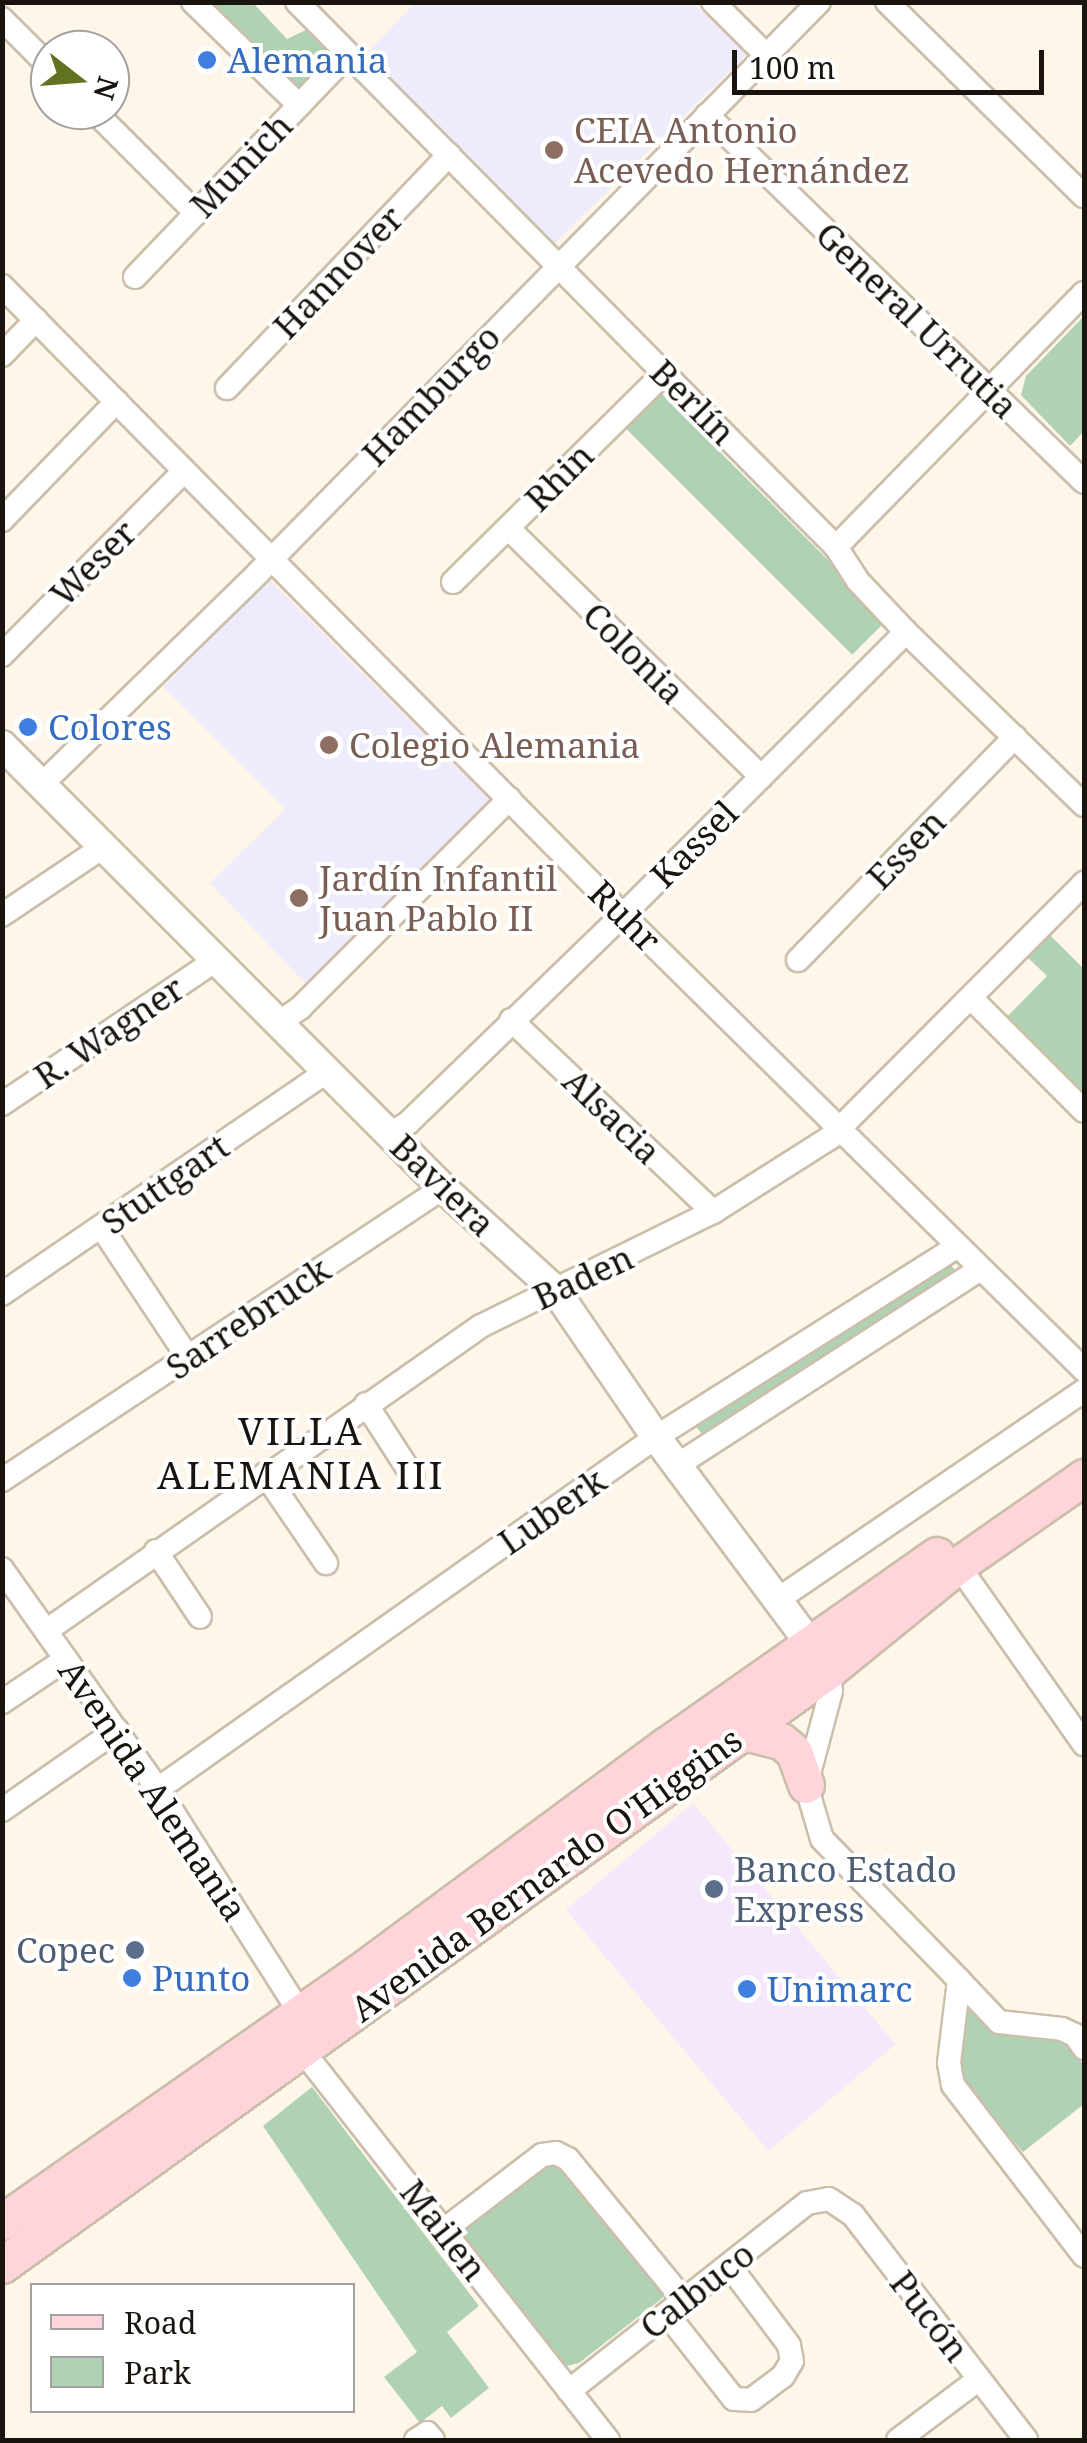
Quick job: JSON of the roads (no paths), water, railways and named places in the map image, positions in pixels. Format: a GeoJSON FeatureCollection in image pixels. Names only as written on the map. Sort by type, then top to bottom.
{"type":"FeatureCollection","features":[{"type":"Feature","properties":{"kind":"main road","name":"Avenida Bernardo O'Higgins"},"geometry":{"type":"LineString","coordinates":[[2,2264],[302,2050],[562,1841],[744,1732],[820,1658],[1084,1450]]}},
{"type":"Feature","properties":{"kind":"main road","name":"Avenida Bernardo O'Higgins"},"geometry":{"type":"LineString","coordinates":[[2,2222],[300,2014],[562,1841],[1084,1477]]}},
{"type":"Feature","properties":{"kind":"main road"},"geometry":{"type":"LineString","coordinates":[[744,1732],[780,1741],[794,1752],[806,1785]]}},
{"type":"Feature","properties":{"kind":"street"},"geometry":{"type":"LineString","coordinates":[[193,2],[299,106]]}},
{"type":"Feature","properties":{"kind":"street","name":"Berlín"},"geometry":{"type":"LineString","coordinates":[[297,2],[836,547],[858,581],[906,632],[1084,805]]}},
{"type":"Feature","properties":{"kind":"street"},"geometry":{"type":"LineString","coordinates":[[713,2],[766,56]]}},
{"type":"Feature","properties":{"kind":"street","name":"Hamburgo"},"geometry":{"type":"LineString","coordinates":[[42,784],[272,559],[819,2]]}},
{"type":"Feature","properties":{"kind":"street"},"geometry":{"type":"LineString","coordinates":[[887,2],[1084,196]]}},
{"type":"Feature","properties":{"kind":"street"},"geometry":{"type":"LineString","coordinates":[[2,19],[30,47]]}},
{"type":"Feature","properties":{"kind":"street","name":"Munich"},"geometry":{"type":"LineString","coordinates":[[135,277],[348,54]]}},
{"type":"Feature","properties":{"kind":"street","name":"General Urrutia"},"geometry":{"type":"LineString","coordinates":[[707,115],[1084,482]]}},
{"type":"Feature","properties":{"kind":"street"},"geometry":{"type":"LineString","coordinates":[[113,130],[196,212]]}},
{"type":"Feature","properties":{"kind":"street","name":"Hannover"},"geometry":{"type":"LineString","coordinates":[[227,388],[449,156]]}},
{"type":"Feature","properties":{"kind":"street","name":"Ruhr"},"geometry":{"type":"LineString","coordinates":[[2,286],[623,915],[1084,1370]]}},
{"type":"Feature","properties":{"kind":"street"},"geometry":{"type":"LineString","coordinates":[[836,547],[1084,293]]}},
{"type":"Feature","properties":{"kind":"street"},"geometry":{"type":"LineString","coordinates":[[2,355],[36,320]]}},
{"type":"Feature","properties":{"kind":"street","name":"Rhin"},"geometry":{"type":"LineString","coordinates":[[453,582],[664,373]]}},
{"type":"Feature","properties":{"kind":"street"},"geometry":{"type":"LineString","coordinates":[[2,520],[116,402]]}},
{"type":"Feature","properties":{"kind":"street","name":"Weser"},"geometry":{"type":"LineString","coordinates":[[2,656],[184,470]]}},
{"type":"Feature","properties":{"kind":"street","name":"Colonia"},"geometry":{"type":"LineString","coordinates":[[508,528],[760,777]]}},
{"type":"Feature","properties":{"kind":"street","name":"Kassel"},"geometry":{"type":"LineString","coordinates":[[390,1134],[408,1123],[623,915],[906,632]]}},
{"type":"Feature","properties":{"kind":"street","name":"Essen"},"geometry":{"type":"LineString","coordinates":[[798,960],[1015,737]]}},
{"type":"Feature","properties":{"kind":"street","name":"Baviera"},"geometry":{"type":"LineString","coordinates":[[2,745],[443,1188],[556,1291],[656,1437],[780,1598],[820,1658]]}},
{"type":"Feature","properties":{"kind":"street"},"geometry":{"type":"LineString","coordinates":[[278,1024],[300,1008],[509,800]]}},
{"type":"Feature","properties":{"kind":"street"},"geometry":{"type":"LineString","coordinates":[[2,915],[104,847]]}},
{"type":"Feature","properties":{"kind":"street","name":"Baden"},"geometry":{"type":"LineString","coordinates":[[46,1631],[265,1474],[482,1326],[713,1212],[841,1130],[1084,883]]}},
{"type":"Feature","properties":{"kind":"street","name":"R. Wagner"},"geometry":{"type":"LineString","coordinates":[[2,1104],[216,960]]}},
{"type":"Feature","properties":{"kind":"street"},"geometry":{"type":"LineString","coordinates":[[972,1000],[1084,1112]]}},
{"type":"Feature","properties":{"kind":"street","name":"Alsacia"},"geometry":{"type":"LineString","coordinates":[[511,1020],[713,1212]]}},
{"type":"Feature","properties":{"kind":"street","name":"Stuttgart"},"geometry":{"type":"LineString","coordinates":[[2,1294],[326,1072]]}},
{"type":"Feature","properties":{"kind":"street","name":"Sarrebruck"},"geometry":{"type":"LineString","coordinates":[[2,1480],[443,1188]]}},
{"type":"Feature","properties":{"kind":"street"},"geometry":{"type":"LineString","coordinates":[[102,1228],[189,1359]]}},
{"type":"Feature","properties":{"kind":"street","name":"Luberk"},"geometry":{"type":"LineString","coordinates":[[158,1789],[656,1437],[956,1247]]}},
{"type":"Feature","properties":{"kind":"street"},"geometry":{"type":"LineString","coordinates":[[679,1464],[980,1270]]}},
{"type":"Feature","properties":{"kind":"street"},"geometry":{"type":"LineString","coordinates":[[780,1598],[1084,1391]]}},
{"type":"Feature","properties":{"kind":"street"},"geometry":{"type":"LineString","coordinates":[[366,1404],[412,1474]]}},
{"type":"Feature","properties":{"kind":"street"},"geometry":{"type":"LineString","coordinates":[[265,1474],[326,1563]]}},
{"type":"Feature","properties":{"kind":"street"},"geometry":{"type":"LineString","coordinates":[[156,1551],[200,1617]]}},
{"type":"Feature","properties":{"kind":"street"},"geometry":{"type":"LineString","coordinates":[[958,1565],[1084,1744]]}},
{"type":"Feature","properties":{"kind":"street","name":"Avenida Alemania"},"geometry":{"type":"LineString","coordinates":[[5,1579],[158,1789],[300,2014]]}},
{"type":"Feature","properties":{"kind":"street"},"geometry":{"type":"LineString","coordinates":[[820,1658],[830,1691],[806,1785],[822,1839],[998,2022],[1062,2029],[1075,2035],[1084,2048]]}},
{"type":"Feature","properties":{"kind":"street"},"geometry":{"type":"LineString","coordinates":[[2,1702],[66,1659]]}},
{"type":"Feature","properties":{"kind":"street"},"geometry":{"type":"LineString","coordinates":[[2,1810],[116,1730]]}},
{"type":"Feature","properties":{"kind":"street"},"geometry":{"type":"LineString","coordinates":[[959,1980],[949,2062],[954,2085],[1084,2256]]}},
{"type":"Feature","properties":{"kind":"street"},"geometry":{"type":"LineString","coordinates":[[300,2014],[302,2050]]}},
{"type":"Feature","properties":{"kind":"street","name":"Mailen"},"geometry":{"type":"LineString","coordinates":[[302,2050],[608,2440]]}},
{"type":"Feature","properties":{"kind":"street"},"geometry":{"type":"LineString","coordinates":[[444,2230],[542,2155],[556,2152],[568,2160],[676,2307],[734,2400],[756,2398],[787,2372],[792,2356],[729,2265]]}},
{"type":"Feature","properties":{"kind":"street","name":"Calbuco"},"geometry":{"type":"LineString","coordinates":[[570,2392],[807,2202],[829,2199]]}},
{"type":"Feature","properties":{"kind":"street","name":"Pucón"},"geometry":{"type":"LineString","coordinates":[[829,2199],[853,2215],[1026,2440]]}},
{"type":"Feature","properties":{"kind":"street"},"geometry":{"type":"LineString","coordinates":[[898,2440],[978,2379]]}},
{"type":"Feature","properties":{"kind":"place","name":"Alemania"},"geometry":{"type":"Point","coordinates":[207,60]}},
{"type":"Feature","properties":{"kind":"place","name":"CEIA Antonio Acevedo Hernández"},"geometry":{"type":"Point","coordinates":[554,150]}},
{"type":"Feature","properties":{"kind":"place","name":"Colores"},"geometry":{"type":"Point","coordinates":[28,727]}},
{"type":"Feature","properties":{"kind":"place","name":"Colegio Alemania"},"geometry":{"type":"Point","coordinates":[329,745]}},
{"type":"Feature","properties":{"kind":"place","name":"Jardín Infantil Juan Pablo II"},"geometry":{"type":"Point","coordinates":[299,898]}},
{"type":"Feature","properties":{"kind":"place","name":"Banco Estado Express"},"geometry":{"type":"Point","coordinates":[714,1889]}},
{"type":"Feature","properties":{"kind":"place","name":"Copec"},"geometry":{"type":"Point","coordinates":[135,1950]}},
{"type":"Feature","properties":{"kind":"place","name":"Punto"},"geometry":{"type":"Point","coordinates":[132,1978]}},
{"type":"Feature","properties":{"kind":"place","name":"Unimarc"},"geometry":{"type":"Point","coordinates":[747,1989]}},
{"type":"Feature","properties":{"kind":"district","name":"VILLA ALEMANIA III"},"geometry":{"type":"Point","coordinates":[301,1453]}}]}
